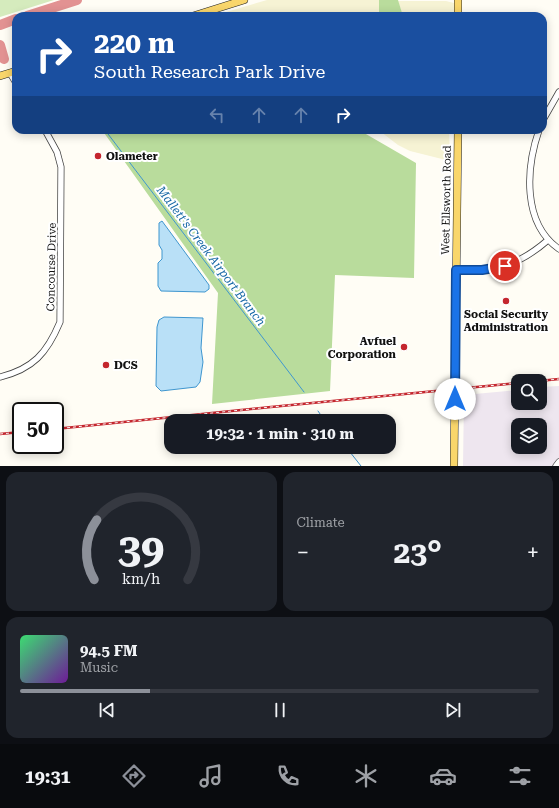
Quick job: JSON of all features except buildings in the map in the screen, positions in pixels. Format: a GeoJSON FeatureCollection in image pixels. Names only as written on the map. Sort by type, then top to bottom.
{"type":"FeatureCollection","features":[{"type":"Feature","properties":{"kind":"main road"},"geometry":{"type":"LineString","coordinates":[[206,12],[244,0]]}},
{"type":"Feature","properties":{"kind":"main road"},"geometry":{"type":"LineString","coordinates":[[458,0],[458,12]]}},
{"type":"Feature","properties":{"kind":"main road"},"geometry":{"type":"LineString","coordinates":[[0,76],[12,72]]}},
{"type":"Feature","properties":{"kind":"main road","name":"West Ellsworth Road"},"geometry":{"type":"LineString","coordinates":[[454,466],[458,134]]}},
{"type":"Feature","properties":{"kind":"street"},"geometry":{"type":"LineString","coordinates":[[547,113],[559,92]]}},
{"type":"Feature","properties":{"kind":"street","name":"Concourse Drive"},"geometry":{"type":"LineString","coordinates":[[0,377],[12,374],[30,365],[50,343],[60,322],[61,167],[57,152],[46,134]]}},
{"type":"Feature","properties":{"kind":"street"},"geometry":{"type":"LineString","coordinates":[[538,134],[532,161],[530,189],[533,210],[541,231],[548,240],[559,249]]}},
{"type":"Feature","properties":{"kind":"street"},"geometry":{"type":"LineString","coordinates":[[456,270],[482,270],[504,267],[515,263],[530,254],[548,240]]}},
{"type":"Feature","properties":{"kind":"street"},"geometry":{"type":"LineString","coordinates":[[556,466],[559,462]]}},
{"type":"Feature","properties":{"kind":"shaded area"},"geometry":{"type":"Polygon","coordinates":[[[267,0],[379,0],[379,12],[226,12],[267,0]]]}},
{"type":"Feature","properties":{"kind":"shaded area"},"geometry":{"type":"Polygon","coordinates":[[[398,1],[446,1],[454,3],[454,12],[402,12],[398,1]]]}},
{"type":"Feature","properties":{"kind":"shaded area"},"geometry":{"type":"Polygon","coordinates":[[[384,134],[449,134],[450,157],[446,160],[410,151],[398,145],[384,134]]]}},
{"type":"Feature","properties":{"kind":"shaded area"},"geometry":{"type":"Polygon","coordinates":[[[559,386],[559,466],[463,466],[464,395],[511,391],[511,410],[547,410],[547,387],[559,386]]]}},
{"type":"Feature","properties":{"kind":"green space"},"geometry":{"type":"Polygon","coordinates":[[[0,0],[54,0],[12,12],[0,17],[0,0]]]}},
{"type":"Feature","properties":{"kind":"green space"},"geometry":{"type":"Polygon","coordinates":[[[379,0],[398,0],[402,12],[379,12],[379,0]]]}},
{"type":"Feature","properties":{"kind":"green space"},"geometry":{"type":"Polygon","coordinates":[[[105,134],[366,134],[416,163],[414,278],[335,275],[330,391],[212,404],[218,293],[105,134]]]}},
{"type":"Feature","properties":{"kind":"water"},"geometry":{"type":"Polygon","coordinates":[[[162,221],[209,285],[209,289],[205,292],[161,291],[158,286],[158,263],[162,259],[162,250],[159,245],[159,223],[162,221]]]}},
{"type":"Feature","properties":{"kind":"water"},"geometry":{"type":"Polygon","coordinates":[[[164,317],[203,318],[201,348],[203,362],[200,382],[196,387],[161,391],[156,386],[157,327],[159,320],[164,317]]]}},
{"type":"Feature","properties":{"kind":"waterway","name":"Mallett's Creek Airport Branch"},"geometry":{"type":"LineString","coordinates":[[108,134],[304,392]]}},
{"type":"Feature","properties":{"kind":"waterway","name":"Mallett's Creek Airport Branch"},"geometry":{"type":"LineString","coordinates":[[352,454],[361,466]]}},
{"type":"Feature","properties":{"kind":"taxiway"},"geometry":{"type":"LineString","coordinates":[[40,12],[77,0]]}},
{"type":"Feature","properties":{"kind":"taxiway"},"geometry":{"type":"LineString","coordinates":[[0,25],[12,20]]}},
{"type":"Feature","properties":{"kind":"taxiway"},"geometry":{"type":"LineString","coordinates":[[0,45],[4,59]]}},
{"type":"Feature","properties":{"kind":"railway"},"geometry":{"type":"LineString","coordinates":[[547,380],[559,379]]}},
{"type":"Feature","properties":{"kind":"railway"},"geometry":{"type":"LineString","coordinates":[[64,428],[511,384]]}},
{"type":"Feature","properties":{"kind":"railway"},"geometry":{"type":"LineString","coordinates":[[0,434],[12,433]]}},
{"type":"Feature","properties":{"kind":"place","name":"Olameter"},"geometry":{"type":"Point","coordinates":[98,156]}},
{"type":"Feature","properties":{"kind":"place","name":"Social Security Administration"},"geometry":{"type":"Point","coordinates":[506,301]}},
{"type":"Feature","properties":{"kind":"place","name":"Avfuel Corporation"},"geometry":{"type":"Point","coordinates":[404,347]}},
{"type":"Feature","properties":{"kind":"place","name":"DCS"},"geometry":{"type":"Point","coordinates":[106,365]}},
{"type":"Feature","properties":{"kind":"route"},"geometry":{"type":"LineString","coordinates":[[455,399],[456,270],[482,270],[505,266]]}}]}
